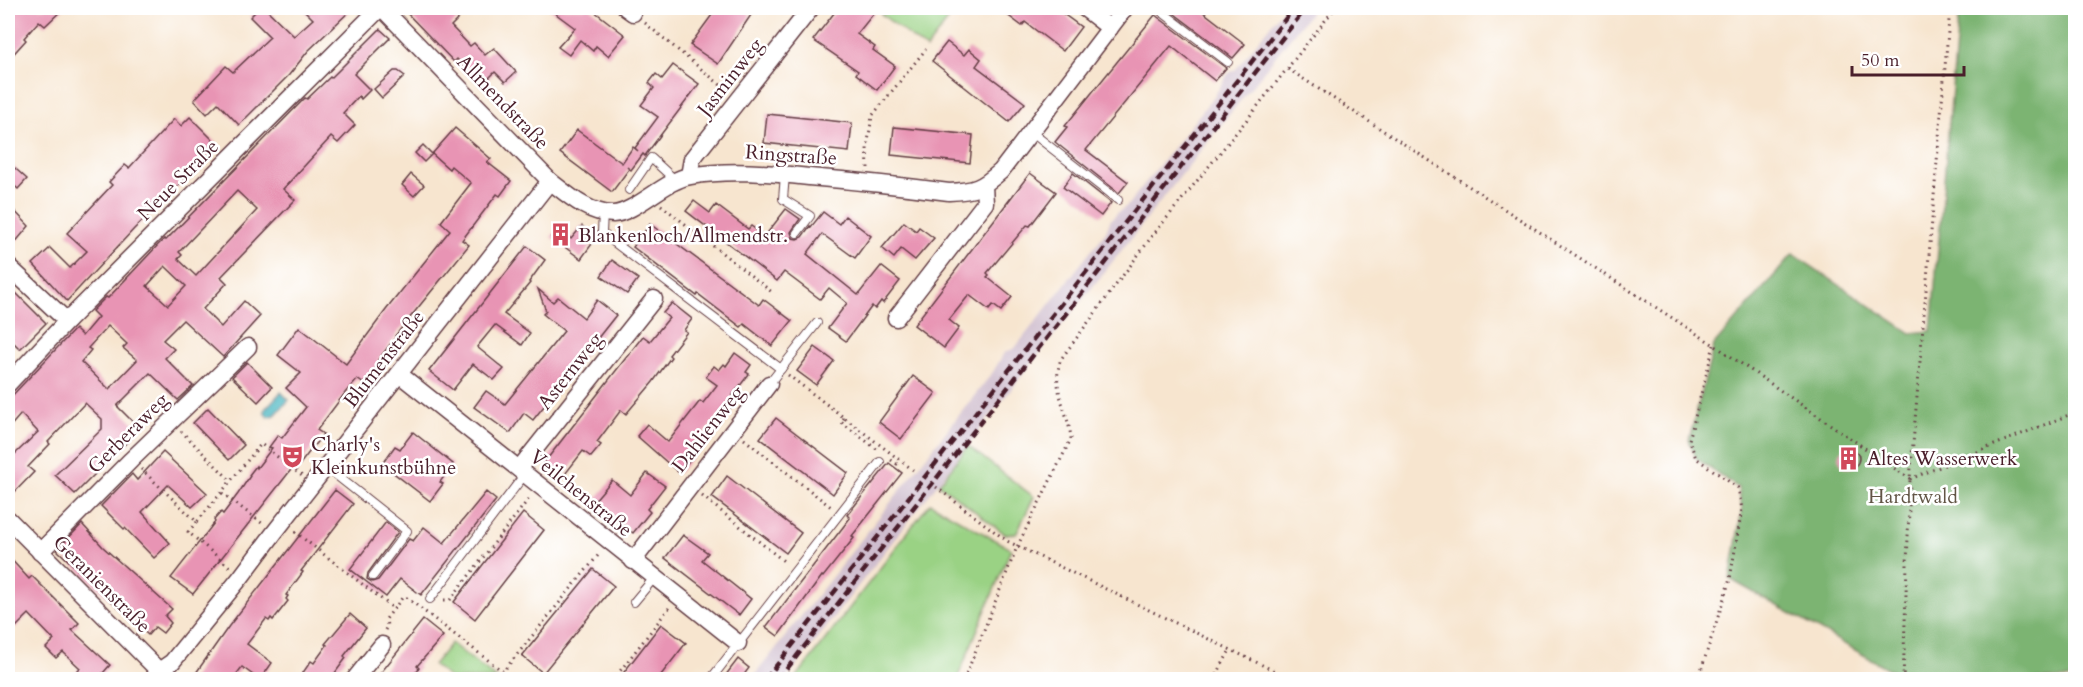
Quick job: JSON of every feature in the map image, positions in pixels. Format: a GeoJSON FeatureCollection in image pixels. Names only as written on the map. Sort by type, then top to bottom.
{"type":"FeatureCollection","features":[{"type":"Feature","properties":{"kind":"street","name":"Allmendstraße"},"geometry":{"type":"LineString","coordinates":[[381,8],[550,181],[578,202],[603,213]]}},
{"type":"Feature","properties":{"kind":"street","name":"Neue Straße"},"geometry":{"type":"LineString","coordinates":[[8,384],[67,321],[381,8]]}},
{"type":"Feature","properties":{"kind":"street","name":"Jasminweg"},"geometry":{"type":"LineString","coordinates":[[682,178],[692,159],[811,8]]}},
{"type":"Feature","properties":{"kind":"street"},"geometry":{"type":"LineString","coordinates":[[1084,8],[1110,28]]}},
{"type":"Feature","properties":{"kind":"street"},"geometry":{"type":"LineString","coordinates":[[896,318],[985,203],[984,186],[1001,171],[1125,8]]}},
{"type":"Feature","properties":{"kind":"street","name":"Ringstraße"},"geometry":{"type":"LineString","coordinates":[[603,213],[621,212],[682,178],[740,172],[868,182],[949,192],[969,191],[984,186]]}},
{"type":"Feature","properties":{"kind":"street","name":"Blumenstraße"},"geometry":{"type":"LineString","coordinates":[[156,675],[172,662],[241,577],[312,483],[550,181]]}},
{"type":"Feature","properties":{"kind":"street"},"geometry":{"type":"LineString","coordinates":[[8,266],[67,321]]}},
{"type":"Feature","properties":{"kind":"street","name":"Asternweg"},"geometry":{"type":"LineString","coordinates":[[522,472],[654,299]]}},
{"type":"Feature","properties":{"kind":"street","name":"Gerberaweg"},"geometry":{"type":"LineString","coordinates":[[40,552],[170,421],[248,347]]}},
{"type":"Feature","properties":{"kind":"street","name":"Veilchenstraße"},"geometry":{"type":"LineString","coordinates":[[399,374],[738,643]]}},
{"type":"Feature","properties":{"kind":"street","name":"Dahlienweg"},"geometry":{"type":"LineString","coordinates":[[633,561],[769,384]]}},
{"type":"Feature","properties":{"kind":"street","name":"Geranienstraße"},"geometry":{"type":"LineString","coordinates":[[8,519],[156,675]]}},
{"type":"Feature","properties":{"kind":"street"},"geometry":{"type":"LineString","coordinates":[[354,680],[382,645]]}},
{"type":"Feature","properties":{"kind":"lane"},"geometry":{"type":"LineString","coordinates":[[1157,8],[1228,62]]}},
{"type":"Feature","properties":{"kind":"lane"},"geometry":{"type":"LineString","coordinates":[[1031,132],[1118,200]]}},
{"type":"Feature","properties":{"kind":"lane"},"geometry":{"type":"LineString","coordinates":[[629,190],[651,158],[682,178]]}},
{"type":"Feature","properties":{"kind":"lane"},"geometry":{"type":"LineString","coordinates":[[785,175],[783,199],[810,216],[797,233]]}},
{"type":"Feature","properties":{"kind":"lane"},"geometry":{"type":"LineString","coordinates":[[603,213],[602,233],[781,369]]}},
{"type":"Feature","properties":{"kind":"lane","name":"Dahlienweg"},"geometry":{"type":"LineString","coordinates":[[769,384],[817,323]]}},
{"type":"Feature","properties":{"kind":"lane"},"geometry":{"type":"LineString","coordinates":[[710,680],[882,458]]}},
{"type":"Feature","properties":{"kind":"lane"},"geometry":{"type":"LineString","coordinates":[[326,467],[407,531],[373,576]]}},
{"type":"Feature","properties":{"kind":"lane"},"geometry":{"type":"LineString","coordinates":[[430,599],[522,472]]}},
{"type":"Feature","properties":{"kind":"lane"},"geometry":{"type":"LineString","coordinates":[[634,602],[654,578]]}},
{"type":"Feature","properties":{"kind":"path"},"geometry":{"type":"LineString","coordinates":[[964,680],[1017,547],[1071,439],[1058,392],[1057,369],[1061,359],[1153,235],[1335,8]]}},
{"type":"Feature","properties":{"kind":"path"},"geometry":{"type":"LineString","coordinates":[[1903,680],[1910,479],[1950,8]]}},
{"type":"Feature","properties":{"kind":"path"},"geometry":{"type":"LineString","coordinates":[[630,10],[738,100]]}},
{"type":"Feature","properties":{"kind":"path"},"geometry":{"type":"LineString","coordinates":[[868,182],[867,148],[872,116],[926,49]]}},
{"type":"Feature","properties":{"kind":"path"},"geometry":{"type":"LineString","coordinates":[[1288,69],[1714,345],[1910,479]]}},
{"type":"Feature","properties":{"kind":"path"},"geometry":{"type":"LineString","coordinates":[[650,196],[773,293]]}},
{"type":"Feature","properties":{"kind":"path"},"geometry":{"type":"LineString","coordinates":[[1698,680],[1730,579],[1742,509],[1738,488],[1696,458],[1689,440],[1714,345]]}},
{"type":"Feature","properties":{"kind":"path"},"geometry":{"type":"LineString","coordinates":[[781,369],[914,470]]}},
{"type":"Feature","properties":{"kind":"path"},"geometry":{"type":"LineString","coordinates":[[1910,479],[2076,412]]}},
{"type":"Feature","properties":{"kind":"path"},"geometry":{"type":"LineString","coordinates":[[844,418],[841,422],[882,458]]}},
{"type":"Feature","properties":{"kind":"path"},"geometry":{"type":"LineString","coordinates":[[170,421],[231,481]]}},
{"type":"Feature","properties":{"kind":"path"},"geometry":{"type":"LineString","coordinates":[[733,431],[839,514]]}},
{"type":"Feature","properties":{"kind":"path"},"geometry":{"type":"LineString","coordinates":[[241,577],[188,532],[261,444],[312,483]]}},
{"type":"Feature","properties":{"kind":"path"},"geometry":{"type":"LineString","coordinates":[[131,460],[197,522]]}},
{"type":"Feature","properties":{"kind":"path"},"geometry":{"type":"LineString","coordinates":[[895,463],[897,464],[900,460]]}},
{"type":"Feature","properties":{"kind":"path"},"geometry":{"type":"LineString","coordinates":[[430,599],[450,600],[539,485]]}},
{"type":"Feature","properties":{"kind":"path"},"geometry":{"type":"LineString","coordinates":[[690,487],[795,570]]}},
{"type":"Feature","properties":{"kind":"path"},"geometry":{"type":"LineString","coordinates":[[936,487],[1017,547],[1293,680]]}},
{"type":"Feature","properties":{"kind":"path"},"geometry":{"type":"LineString","coordinates":[[222,493],[278,527],[393,608]]}},
{"type":"Feature","properties":{"kind":"path"},"geometry":{"type":"LineString","coordinates":[[502,680],[504,672],[609,542]]}},
{"type":"Feature","properties":{"kind":"path"},"geometry":{"type":"LineString","coordinates":[[613,680],[678,597]]}},
{"type":"Feature","properties":{"kind":"path"},"geometry":{"type":"LineString","coordinates":[[382,645],[382,634],[387,626],[386,619],[402,598],[407,598],[417,602],[514,680]]}},
{"type":"Feature","properties":{"kind":"path"},"geometry":{"type":"LineString","coordinates":[[1214,680],[1230,650]]}},
{"type":"Feature","properties":{"kind":"shaded area"},"geometry":{"type":"Polygon","coordinates":[[[1284,8],[1314,8],[998,406],[786,679],[751,680],[993,372],[1004,353],[1015,348],[1106,232],[1110,221],[1127,206],[1215,95],[1228,74],[1236,69],[1284,8]]]}},
{"type":"Feature","properties":{"kind":"green space"},"geometry":{"type":"Polygon","coordinates":[[[886,8],[957,9],[926,49],[881,14],[886,8]]]}},
{"type":"Feature","properties":{"kind":"green space","name":"Hardtwald"},"geometry":{"type":"Polygon","coordinates":[[[1959,8],[2075,8],[2075,679],[1906,679],[1730,579],[1742,509],[1738,488],[1696,458],[1689,440],[1714,345],[1793,254],[1911,333],[1931,331],[1959,8]]]}},
{"type":"Feature","properties":{"kind":"green space"},"geometry":{"type":"Polygon","coordinates":[[[968,446],[1034,497],[1016,534],[1005,534],[939,484],[968,446]]]}},
{"type":"Feature","properties":{"kind":"green space"},"geometry":{"type":"Polygon","coordinates":[[[930,503],[1011,549],[957,679],[795,679],[930,503]]]}},
{"type":"Feature","properties":{"kind":"green space"},"geometry":{"type":"Polygon","coordinates":[[[451,643],[497,679],[451,679],[433,665],[451,643]]]}},
{"type":"Feature","properties":{"kind":"water"},"geometry":{"type":"Polygon","coordinates":[[[281,392],[289,400],[275,415],[268,417],[265,409],[281,392]]]}},
{"type":"Feature","properties":{"kind":"building"},"geometry":{"type":"Polygon","coordinates":[[[8,8],[64,8],[45,26],[39,21],[8,60],[8,8]]]}},
{"type":"Feature","properties":{"kind":"building"},"geometry":{"type":"Polygon","coordinates":[[[259,8],[265,8],[294,36],[313,19],[302,8],[353,8],[308,51],[289,75],[239,125],[218,103],[207,114],[194,100],[226,66],[233,72],[270,37],[250,17],[259,8]]]}},
{"type":"Feature","properties":{"kind":"building"},"geometry":{"type":"Polygon","coordinates":[[[402,8],[469,8],[451,26],[470,46],[474,43],[485,55],[494,48],[516,72],[505,82],[495,72],[482,85],[457,59],[454,62],[402,8]]]}},
{"type":"Feature","properties":{"kind":"building"},"geometry":{"type":"Polygon","coordinates":[[[548,8],[590,8],[625,35],[608,56],[596,46],[593,51],[580,40],[569,55],[558,47],[575,28],[548,8]]]}},
{"type":"Feature","properties":{"kind":"building"},"geometry":{"type":"Polygon","coordinates":[[[717,8],[741,8],[751,15],[718,64],[690,45],[717,8]]]}},
{"type":"Feature","properties":{"kind":"building"},"geometry":{"type":"Polygon","coordinates":[[[838,8],[878,8],[857,34],[875,47],[873,50],[895,66],[877,90],[856,74],[858,71],[813,40],[838,8]]]}},
{"type":"Feature","properties":{"kind":"building"},"geometry":{"type":"Polygon","coordinates":[[[998,8],[1055,8],[1081,27],[1063,51],[1025,22],[1022,26],[998,8]]]}},
{"type":"Feature","properties":{"kind":"building"},"geometry":{"type":"Polygon","coordinates":[[[1167,8],[1198,8],[1245,44],[1233,58],[1167,8]]]}},
{"type":"Feature","properties":{"kind":"building"},"geometry":{"type":"Polygon","coordinates":[[[1155,15],[1226,68],[1215,81],[1171,46],[1086,150],[1128,182],[1119,193],[1055,142],[1067,127],[1065,126],[1155,15]]]}},
{"type":"Feature","properties":{"kind":"building"},"geometry":{"type":"Polygon","coordinates":[[[380,29],[390,38],[354,74],[370,90],[361,99],[359,96],[343,113],[355,125],[338,143],[331,137],[283,189],[295,200],[221,277],[227,283],[203,309],[221,327],[244,301],[260,316],[223,357],[183,320],[163,340],[174,349],[165,358],[193,386],[178,400],[150,373],[117,406],[140,429],[75,494],[55,475],[102,429],[102,419],[85,403],[48,442],[50,444],[28,467],[34,472],[8,499],[8,447],[15,454],[38,432],[21,414],[8,429],[8,400],[75,329],[82,336],[98,317],[92,311],[106,297],[108,298],[164,239],[166,240],[305,98],[307,99],[380,29]],[[237,191],[179,252],[182,255],[178,259],[196,276],[257,210],[237,191]],[[165,266],[147,286],[168,305],[186,286],[165,266]],[[108,326],[88,348],[91,350],[81,362],[109,389],[137,360],[123,348],[127,344],[108,326]]]}},
{"type":"Feature","properties":{"kind":"building"},"geometry":{"type":"Polygon","coordinates":[[[947,42],[964,55],[969,49],[981,59],[976,66],[1025,103],[1009,122],[932,61],[947,42]]]}},
{"type":"Feature","properties":{"kind":"building"},"geometry":{"type":"Polygon","coordinates":[[[673,65],[699,84],[645,156],[643,154],[631,170],[627,167],[629,169],[612,192],[560,153],[577,130],[622,163],[633,147],[638,151],[635,148],[658,117],[641,105],[654,88],[649,83],[656,74],[662,79],[673,65]]]}},
{"type":"Feature","properties":{"kind":"building"},"geometry":{"type":"Polygon","coordinates":[[[394,71],[405,76],[382,98],[374,89],[394,71]]]}},
{"type":"Feature","properties":{"kind":"building"},"geometry":{"type":"Polygon","coordinates":[[[767,114],[852,123],[849,152],[764,143],[767,114]]]}},
{"type":"Feature","properties":{"kind":"building"},"geometry":{"type":"Polygon","coordinates":[[[190,117],[219,146],[134,229],[67,301],[33,264],[50,248],[70,268],[87,251],[67,233],[112,185],[109,182],[125,165],[129,168],[174,119],[181,126],[190,117]]]}},
{"type":"Feature","properties":{"kind":"building"},"geometry":{"type":"Polygon","coordinates":[[[894,127],[973,135],[970,163],[891,155],[894,127]]]}},
{"type":"Feature","properties":{"kind":"building"},"geometry":{"type":"Polygon","coordinates":[[[455,128],[491,159],[487,162],[511,181],[500,196],[497,194],[462,240],[469,245],[395,336],[364,384],[357,379],[345,393],[317,430],[323,434],[297,468],[294,466],[193,594],[171,578],[215,522],[214,520],[221,512],[223,514],[238,494],[249,475],[272,448],[269,447],[278,435],[282,438],[306,407],[286,388],[301,373],[278,355],[299,327],[346,364],[450,230],[441,222],[471,183],[451,166],[449,169],[432,154],[455,128]]]}},
{"type":"Feature","properties":{"kind":"building"},"geometry":{"type":"Polygon","coordinates":[[[423,145],[432,154],[424,162],[415,153],[423,145]]]}},
{"type":"Feature","properties":{"kind":"building"},"geometry":{"type":"Polygon","coordinates":[[[8,162],[27,179],[18,189],[8,180],[8,162]]]}},
{"type":"Feature","properties":{"kind":"building"},"geometry":{"type":"Polygon","coordinates":[[[1030,173],[1056,192],[1030,226],[1027,225],[987,273],[989,275],[987,277],[1012,297],[1001,311],[993,305],[989,310],[969,295],[949,320],[959,328],[944,348],[914,325],[1030,173]]]}},
{"type":"Feature","properties":{"kind":"building"},"geometry":{"type":"Polygon","coordinates":[[[1073,173],[1111,203],[1101,216],[1063,187],[1073,173]]]}},
{"type":"Feature","properties":{"kind":"building"},"geometry":{"type":"Polygon","coordinates":[[[411,174],[424,185],[414,196],[402,185],[411,174]]]}},
{"type":"Feature","properties":{"kind":"building"},"geometry":{"type":"Polygon","coordinates":[[[694,201],[710,213],[716,205],[748,229],[751,226],[765,236],[786,209],[800,219],[791,232],[793,238],[797,239],[802,237],[823,212],[839,224],[845,216],[871,236],[855,258],[822,234],[807,254],[858,295],[881,266],[900,281],[883,303],[881,301],[875,309],[872,306],[846,341],[828,328],[847,303],[829,288],[820,299],[784,272],[777,281],[686,211],[694,201]]]}},
{"type":"Feature","properties":{"kind":"building"},"geometry":{"type":"Polygon","coordinates":[[[8,204],[29,226],[8,251],[8,204]]]}},
{"type":"Feature","properties":{"kind":"building"},"geometry":{"type":"Polygon","coordinates":[[[904,222],[916,231],[919,227],[934,238],[915,260],[901,249],[894,258],[882,248],[904,222]]]}},
{"type":"Feature","properties":{"kind":"building"},"geometry":{"type":"Polygon","coordinates":[[[650,224],[759,305],[763,299],[792,321],[772,346],[744,324],[741,327],[698,294],[697,296],[633,247],[650,224]]]}},
{"type":"Feature","properties":{"kind":"building"},"geometry":{"type":"Polygon","coordinates":[[[582,226],[597,237],[581,259],[551,237],[560,228],[571,239],[582,226]]]}},
{"type":"Feature","properties":{"kind":"building"},"geometry":{"type":"Polygon","coordinates":[[[527,246],[545,260],[530,283],[504,314],[530,333],[522,345],[495,325],[477,347],[504,369],[494,380],[473,364],[453,390],[429,371],[527,246]]]}},
{"type":"Feature","properties":{"kind":"building"},"geometry":{"type":"Polygon","coordinates":[[[612,260],[638,279],[627,294],[601,276],[612,260]]]}},
{"type":"Feature","properties":{"kind":"building"},"geometry":{"type":"Polygon","coordinates":[[[8,285],[46,323],[20,349],[8,337],[8,285]]]}},
{"type":"Feature","properties":{"kind":"building"},"geometry":{"type":"Polygon","coordinates":[[[538,289],[553,302],[558,297],[584,318],[597,300],[616,315],[533,420],[524,413],[510,433],[474,407],[486,391],[505,404],[564,331],[543,314],[546,311],[538,289]]]}},
{"type":"Feature","properties":{"kind":"building"},"geometry":{"type":"Polygon","coordinates":[[[672,303],[692,319],[684,330],[687,332],[669,355],[671,357],[653,382],[626,414],[621,410],[597,442],[601,445],[591,457],[583,451],[562,478],[544,463],[643,336],[650,341],[669,318],[663,313],[672,303]]]}},
{"type":"Feature","properties":{"kind":"building"},"geometry":{"type":"Polygon","coordinates":[[[815,347],[834,361],[816,385],[797,371],[815,347]]]}},
{"type":"Feature","properties":{"kind":"building"},"geometry":{"type":"Polygon","coordinates":[[[735,353],[751,365],[746,372],[749,374],[732,396],[737,400],[722,418],[719,416],[701,438],[705,441],[679,473],[637,436],[647,424],[668,442],[700,401],[703,403],[717,385],[706,377],[714,366],[719,370],[724,364],[726,366],[735,353]]]}},
{"type":"Feature","properties":{"kind":"building"},"geometry":{"type":"Polygon","coordinates":[[[247,362],[272,387],[258,402],[232,377],[247,362]]]}},
{"type":"Feature","properties":{"kind":"building"},"geometry":{"type":"Polygon","coordinates":[[[913,376],[936,393],[901,439],[879,422],[913,376]]]}},
{"type":"Feature","properties":{"kind":"building"},"geometry":{"type":"Polygon","coordinates":[[[208,408],[244,445],[229,460],[193,423],[208,408]]]}},
{"type":"Feature","properties":{"kind":"building"},"geometry":{"type":"Polygon","coordinates":[[[776,418],[848,473],[833,494],[760,438],[776,418]]]}},
{"type":"Feature","properties":{"kind":"building"},"geometry":{"type":"Polygon","coordinates":[[[413,432],[453,464],[440,482],[443,484],[430,501],[382,464],[395,446],[400,449],[413,432]]]}},
{"type":"Feature","properties":{"kind":"building","name":"Altes Wasserwerk"},"geometry":{"type":"Polygon","coordinates":[[[1849,448],[1856,451],[1859,458],[1856,465],[1849,468],[1842,465],[1839,458],[1842,451],[1849,448]]]}},
{"type":"Feature","properties":{"kind":"building"},"geometry":{"type":"Polygon","coordinates":[[[163,452],[207,493],[192,507],[168,485],[142,512],[170,543],[154,558],[101,506],[132,474],[137,480],[163,452]]]}},
{"type":"Feature","properties":{"kind":"building"},"geometry":{"type":"Polygon","coordinates":[[[889,463],[902,473],[778,636],[766,627],[850,518],[847,515],[889,463]]]}},
{"type":"Feature","properties":{"kind":"building"},"geometry":{"type":"Polygon","coordinates":[[[647,473],[665,486],[647,509],[650,512],[633,533],[594,501],[612,480],[630,495],[647,473]]]}},
{"type":"Feature","properties":{"kind":"building"},"geometry":{"type":"Polygon","coordinates":[[[727,476],[801,533],[786,553],[712,497],[727,476]]]}},
{"type":"Feature","properties":{"kind":"building"},"geometry":{"type":"Polygon","coordinates":[[[335,490],[353,504],[301,571],[303,572],[286,595],[288,601],[273,620],[266,619],[247,644],[272,663],[260,680],[242,667],[232,680],[191,680],[229,626],[335,490]]]}},
{"type":"Feature","properties":{"kind":"building"},"geometry":{"type":"Polygon","coordinates":[[[486,492],[496,500],[421,595],[400,579],[386,597],[350,569],[386,522],[398,532],[368,573],[367,579],[372,582],[378,580],[409,539],[413,541],[424,527],[444,543],[486,492]]]}},
{"type":"Feature","properties":{"kind":"building"},"geometry":{"type":"Polygon","coordinates":[[[523,513],[544,530],[475,619],[454,602],[523,513]]]}},
{"type":"Feature","properties":{"kind":"building"},"geometry":{"type":"Polygon","coordinates":[[[82,524],[103,547],[172,609],[165,616],[171,623],[163,633],[155,627],[148,635],[57,550],[82,524]]]}},
{"type":"Feature","properties":{"kind":"building"},"geometry":{"type":"Polygon","coordinates":[[[683,535],[708,553],[702,560],[751,599],[739,615],[665,558],[683,535]]]}},
{"type":"Feature","properties":{"kind":"building"},"geometry":{"type":"Polygon","coordinates":[[[8,556],[29,579],[32,576],[79,623],[72,630],[110,665],[103,673],[110,680],[85,680],[76,672],[80,668],[63,652],[56,658],[46,648],[54,640],[29,614],[15,628],[8,621],[8,556]]]}},
{"type":"Feature","properties":{"kind":"building"},"geometry":{"type":"Polygon","coordinates":[[[593,569],[614,586],[543,673],[522,656],[593,569]]]}},
{"type":"Feature","properties":{"kind":"building"},"geometry":{"type":"Polygon","coordinates":[[[350,614],[366,628],[344,656],[346,658],[332,677],[329,675],[326,680],[309,680],[302,674],[311,661],[314,663],[327,645],[325,644],[350,614]]]}},
{"type":"Feature","properties":{"kind":"building"},"geometry":{"type":"Polygon","coordinates":[[[423,620],[443,636],[417,666],[419,668],[410,680],[386,680],[379,675],[423,620]]]}},
{"type":"Feature","properties":{"kind":"building"},"geometry":{"type":"Polygon","coordinates":[[[661,624],[686,643],[657,680],[618,680],[661,624]]]}},
{"type":"Feature","properties":{"kind":"building"},"geometry":{"type":"Polygon","coordinates":[[[738,659],[749,668],[740,680],[722,680],[738,659]]]}},
{"type":"Feature","properties":{"kind":"railway"},"geometry":{"type":"LineString","coordinates":[[765,680],[1294,8]]}},
{"type":"Feature","properties":{"kind":"railway"},"geometry":{"type":"LineString","coordinates":[[778,680],[1306,8]]}},
{"type":"Feature","properties":{"kind":"place","name":"Blankenloch/Allmendstr."},"geometry":{"type":"Point","coordinates":[560,235]}},
{"type":"Feature","properties":{"kind":"place","name":"Charly's Kleinkunstbühne"},"geometry":{"type":"Point","coordinates":[293,456]}},
{"type":"Feature","properties":{"kind":"place","name":"Altes Wasserwerk"},"geometry":{"type":"Point","coordinates":[1849,458]}}]}
